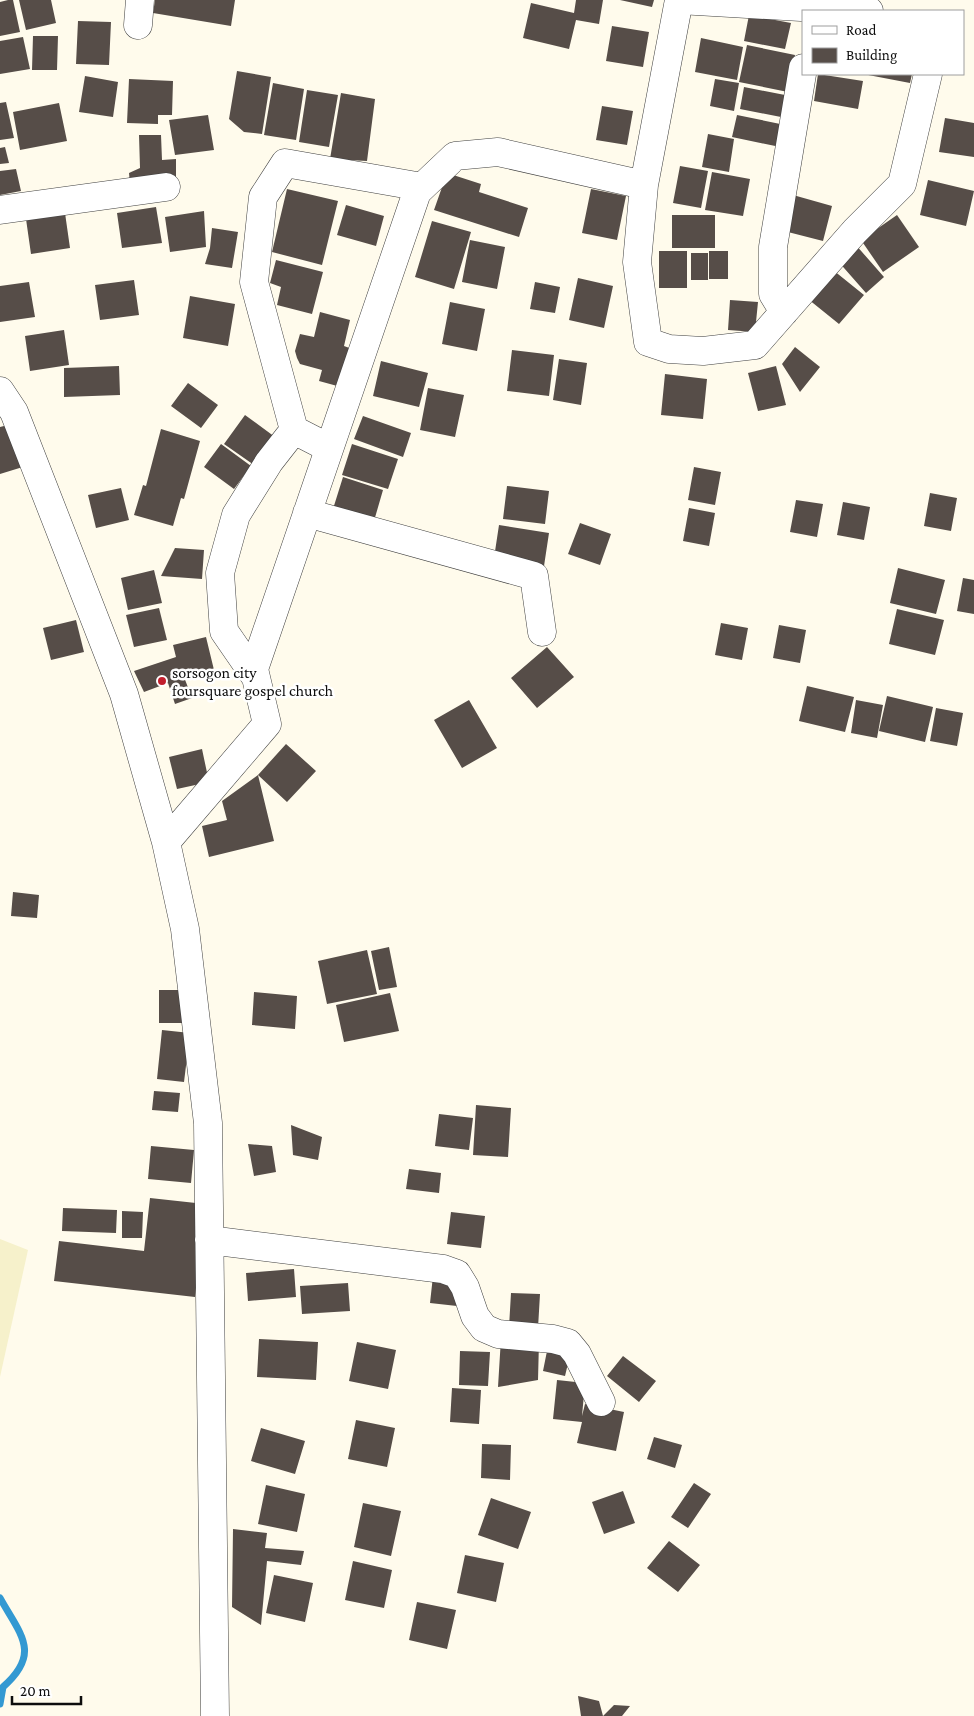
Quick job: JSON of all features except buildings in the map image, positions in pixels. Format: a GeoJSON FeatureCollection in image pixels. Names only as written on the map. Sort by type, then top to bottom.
{"type":"FeatureCollection","features":[{"type":"Feature","properties":{"kind":"street"},"geometry":{"type":"LineString","coordinates":[[858,10],[679,0],[644,185],[637,262],[648,342],[669,349],[703,351],[755,345],[856,232],[902,184],[928,75]]}},
{"type":"Feature","properties":{"kind":"street"},"geometry":{"type":"LineString","coordinates":[[784,312],[773,294],[773,247],[802,74]]}},
{"type":"Feature","properties":{"kind":"street"},"geometry":{"type":"LineString","coordinates":[[166,842],[267,724],[254,669],[417,192],[455,156],[498,152],[644,185]]}},
{"type":"Feature","properties":{"kind":"street"},"geometry":{"type":"LineString","coordinates":[[329,448],[294,430],[254,282],[263,197],[285,163],[422,187]]}},
{"type":"Feature","properties":{"kind":"street"},"geometry":{"type":"LineString","coordinates":[[0,210],[166,187]]}},
{"type":"Feature","properties":{"kind":"street"},"geometry":{"type":"LineString","coordinates":[[0,391],[14,412],[124,694],[166,842],[185,929],[208,1123],[215,1716]]}},
{"type":"Feature","properties":{"kind":"street"},"geometry":{"type":"LineString","coordinates":[[255,676],[224,631],[220,573],[236,514],[269,462],[294,430]]}},
{"type":"Feature","properties":{"kind":"street"},"geometry":{"type":"LineString","coordinates":[[307,513],[534,576],[542,632]]}},
{"type":"Feature","properties":{"kind":"street"},"geometry":{"type":"LineString","coordinates":[[209,1240],[443,1269],[457,1274],[465,1288],[475,1316],[484,1328],[498,1334],[553,1339],[568,1343],[578,1354],[602,1402]]}},
{"type":"Feature","properties":{"kind":"shaded area"},"geometry":{"type":"Polygon","coordinates":[[[0,1239],[28,1250],[0,1377],[0,1239]]]}},
{"type":"Feature","properties":{"kind":"waterway"},"geometry":{"type":"LineString","coordinates":[[0,1598],[24,1643],[22,1664],[15,1675],[3,1687],[0,1704]]}},
{"type":"Feature","properties":{"kind":"place","name":"sorsogon city foursquare gospel church"},"geometry":{"type":"Point","coordinates":[162,681]}}]}
